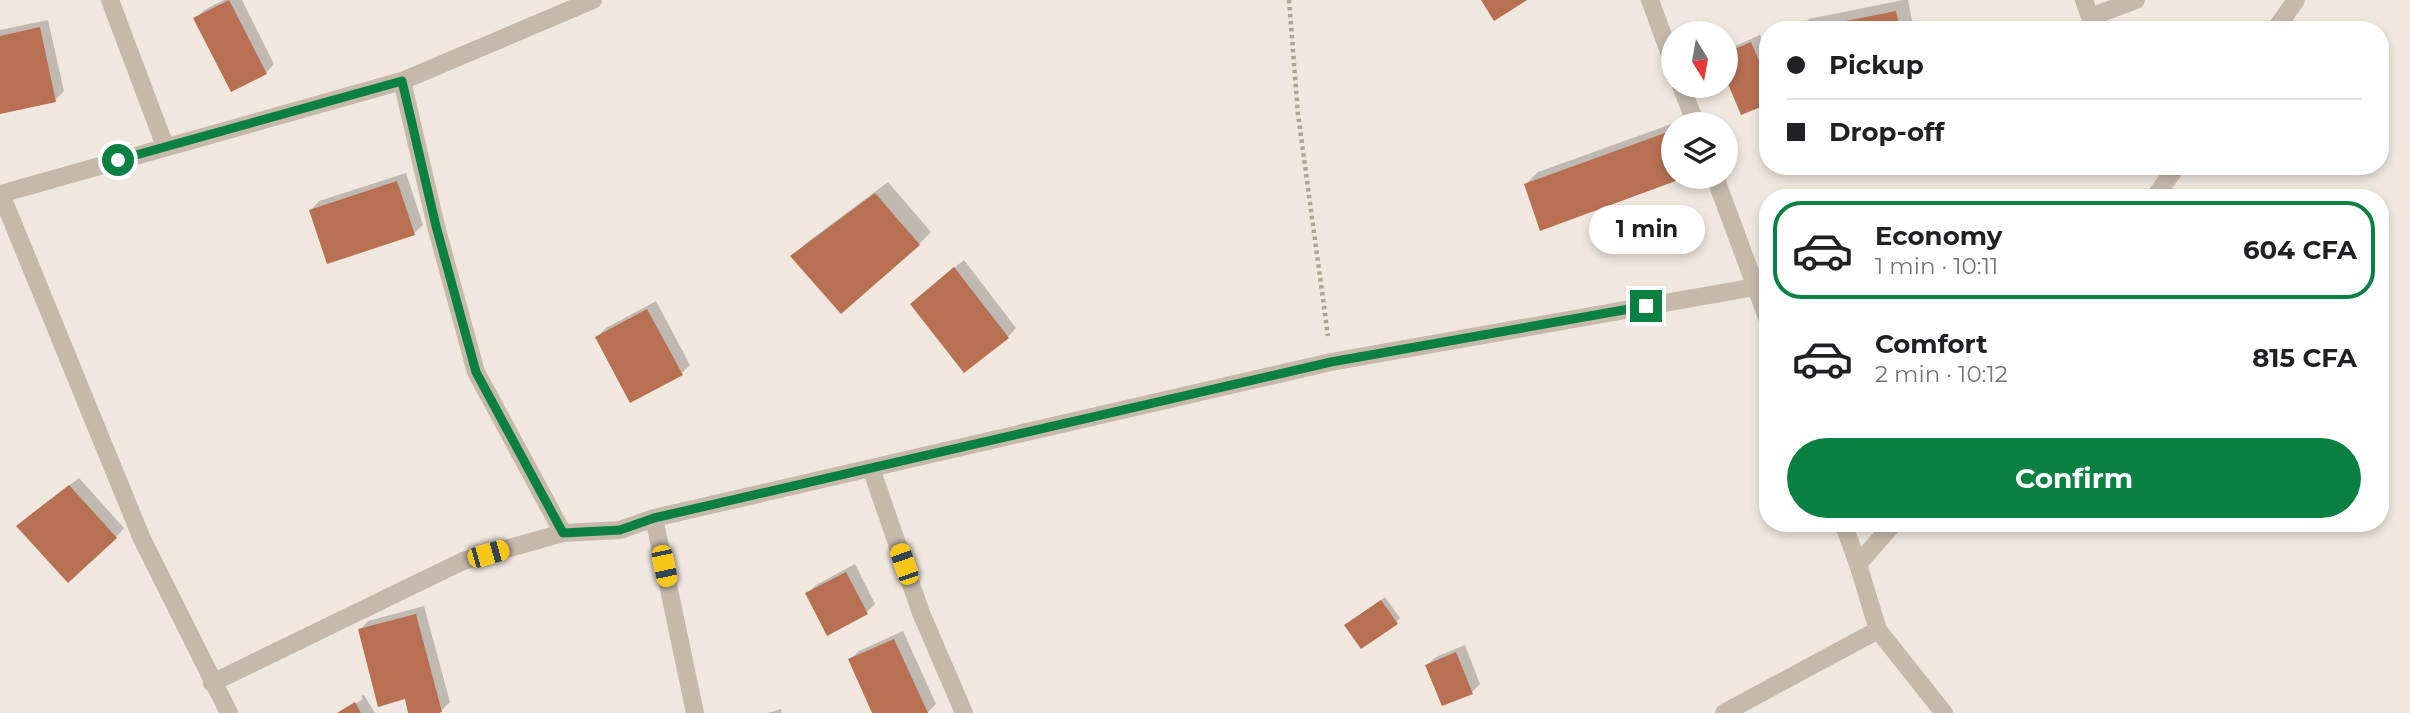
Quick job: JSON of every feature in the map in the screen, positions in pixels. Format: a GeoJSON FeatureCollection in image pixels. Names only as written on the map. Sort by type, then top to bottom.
{"type":"FeatureCollection","features":[{"type":"Feature","properties":{"kind":"street"},"geometry":{"type":"LineString","coordinates":[[110,0],[165,146]]}},
{"type":"Feature","properties":{"kind":"street"},"geometry":{"type":"LineString","coordinates":[[229,713],[142,540],[0,194],[402,81],[593,0]]}},
{"type":"Feature","properties":{"kind":"street"},"geometry":{"type":"LineString","coordinates":[[1650,0],[1661,30]]}},
{"type":"Feature","properties":{"kind":"street"},"geometry":{"type":"LineString","coordinates":[[2082,0],[2092,21]]}},
{"type":"Feature","properties":{"kind":"street"},"geometry":{"type":"LineString","coordinates":[[2098,21],[2136,0]]}},
{"type":"Feature","properties":{"kind":"street"},"geometry":{"type":"LineString","coordinates":[[2282,21],[2297,0]]}},
{"type":"Feature","properties":{"kind":"street"},"geometry":{"type":"LineString","coordinates":[[402,81],[436,226],[476,372],[563,533]]}},
{"type":"Feature","properties":{"kind":"street"},"geometry":{"type":"LineString","coordinates":[[1719,189],[1759,297]]}},
{"type":"Feature","properties":{"kind":"street"},"geometry":{"type":"LineString","coordinates":[[212,683],[463,561],[563,533],[620,530],[654,518],[1331,362],[1755,287]]}},
{"type":"Feature","properties":{"kind":"street"},"geometry":{"type":"LineString","coordinates":[[871,468],[921,612],[964,713]]}},
{"type":"Feature","properties":{"kind":"street"},"geometry":{"type":"LineString","coordinates":[[654,518],[695,713]]}},
{"type":"Feature","properties":{"kind":"street"},"geometry":{"type":"LineString","coordinates":[[1846,532],[1878,630],[1944,713]]}},
{"type":"Feature","properties":{"kind":"street"},"geometry":{"type":"LineString","coordinates":[[1858,564],[1886,532]]}},
{"type":"Feature","properties":{"kind":"street"},"geometry":{"type":"LineString","coordinates":[[1724,713],[1878,630]]}},
{"type":"Feature","properties":{"kind":"path"},"geometry":{"type":"LineString","coordinates":[[1289,0],[1298,114],[1331,362]]}},
{"type":"Feature","properties":{"kind":"building"},"geometry":{"type":"Polygon","coordinates":[[[229,0],[267,74],[231,92],[193,18],[229,0]]]}},
{"type":"Feature","properties":{"kind":"building"},"geometry":{"type":"Polygon","coordinates":[[[1481,0],[1527,0],[1494,21],[1481,0]]]}},
{"type":"Feature","properties":{"kind":"building"},"geometry":{"type":"Polygon","coordinates":[[[1896,11],[1898,21],[1846,21],[1896,11]]]}},
{"type":"Feature","properties":{"kind":"building"},"geometry":{"type":"Polygon","coordinates":[[[40,27],[56,102],[0,114],[0,36],[40,27]]]}},
{"type":"Feature","properties":{"kind":"building"},"geometry":{"type":"Polygon","coordinates":[[[1751,42],[1759,61],[1759,108],[1741,115],[1734,98],[1738,98],[1738,48],[1751,42]]]}},
{"type":"Feature","properties":{"kind":"building"},"geometry":{"type":"Polygon","coordinates":[[[1661,134],[1661,186],[1540,231],[1524,184],[1661,134]]]}},
{"type":"Feature","properties":{"kind":"building"},"geometry":{"type":"Polygon","coordinates":[[[397,181],[415,235],[327,264],[309,210],[397,181]]]}},
{"type":"Feature","properties":{"kind":"building"},"geometry":{"type":"Polygon","coordinates":[[[875,193],[920,245],[841,314],[790,256],[875,193]]]}},
{"type":"Feature","properties":{"kind":"building"},"geometry":{"type":"Polygon","coordinates":[[[954,267],[1009,338],[964,373],[910,304],[954,267]]]}},
{"type":"Feature","properties":{"kind":"building"},"geometry":{"type":"Polygon","coordinates":[[[647,309],[683,375],[630,403],[595,337],[647,309]]]}},
{"type":"Feature","properties":{"kind":"building"},"geometry":{"type":"Polygon","coordinates":[[[69,485],[117,538],[68,583],[16,526],[69,485]]]}},
{"type":"Feature","properties":{"kind":"building"},"geometry":{"type":"Polygon","coordinates":[[[846,572],[868,614],[827,636],[805,593],[846,572]]]}},
{"type":"Feature","properties":{"kind":"building"},"geometry":{"type":"Polygon","coordinates":[[[1381,600],[1398,624],[1361,649],[1344,625],[1381,600]]]}},
{"type":"Feature","properties":{"kind":"building"},"geometry":{"type":"Polygon","coordinates":[[[416,614],[442,712],[439,713],[408,713],[405,699],[378,707],[358,629],[416,614]]]}},
{"type":"Feature","properties":{"kind":"building"},"geometry":{"type":"Polygon","coordinates":[[[894,639],[928,713],[872,713],[848,659],[894,639]]]}},
{"type":"Feature","properties":{"kind":"building"},"geometry":{"type":"Polygon","coordinates":[[[1456,652],[1473,694],[1442,706],[1425,665],[1456,652]]]}},
{"type":"Feature","properties":{"kind":"building"},"geometry":{"type":"Polygon","coordinates":[[[355,702],[361,713],[337,713],[355,702]]]}},
{"type":"Feature","properties":{"kind":"route"},"geometry":{"type":"LineString","coordinates":[[118,160],[402,81],[436,226],[476,372],[563,533],[620,530],[654,518],[1331,362],[1646,306]]}}]}
